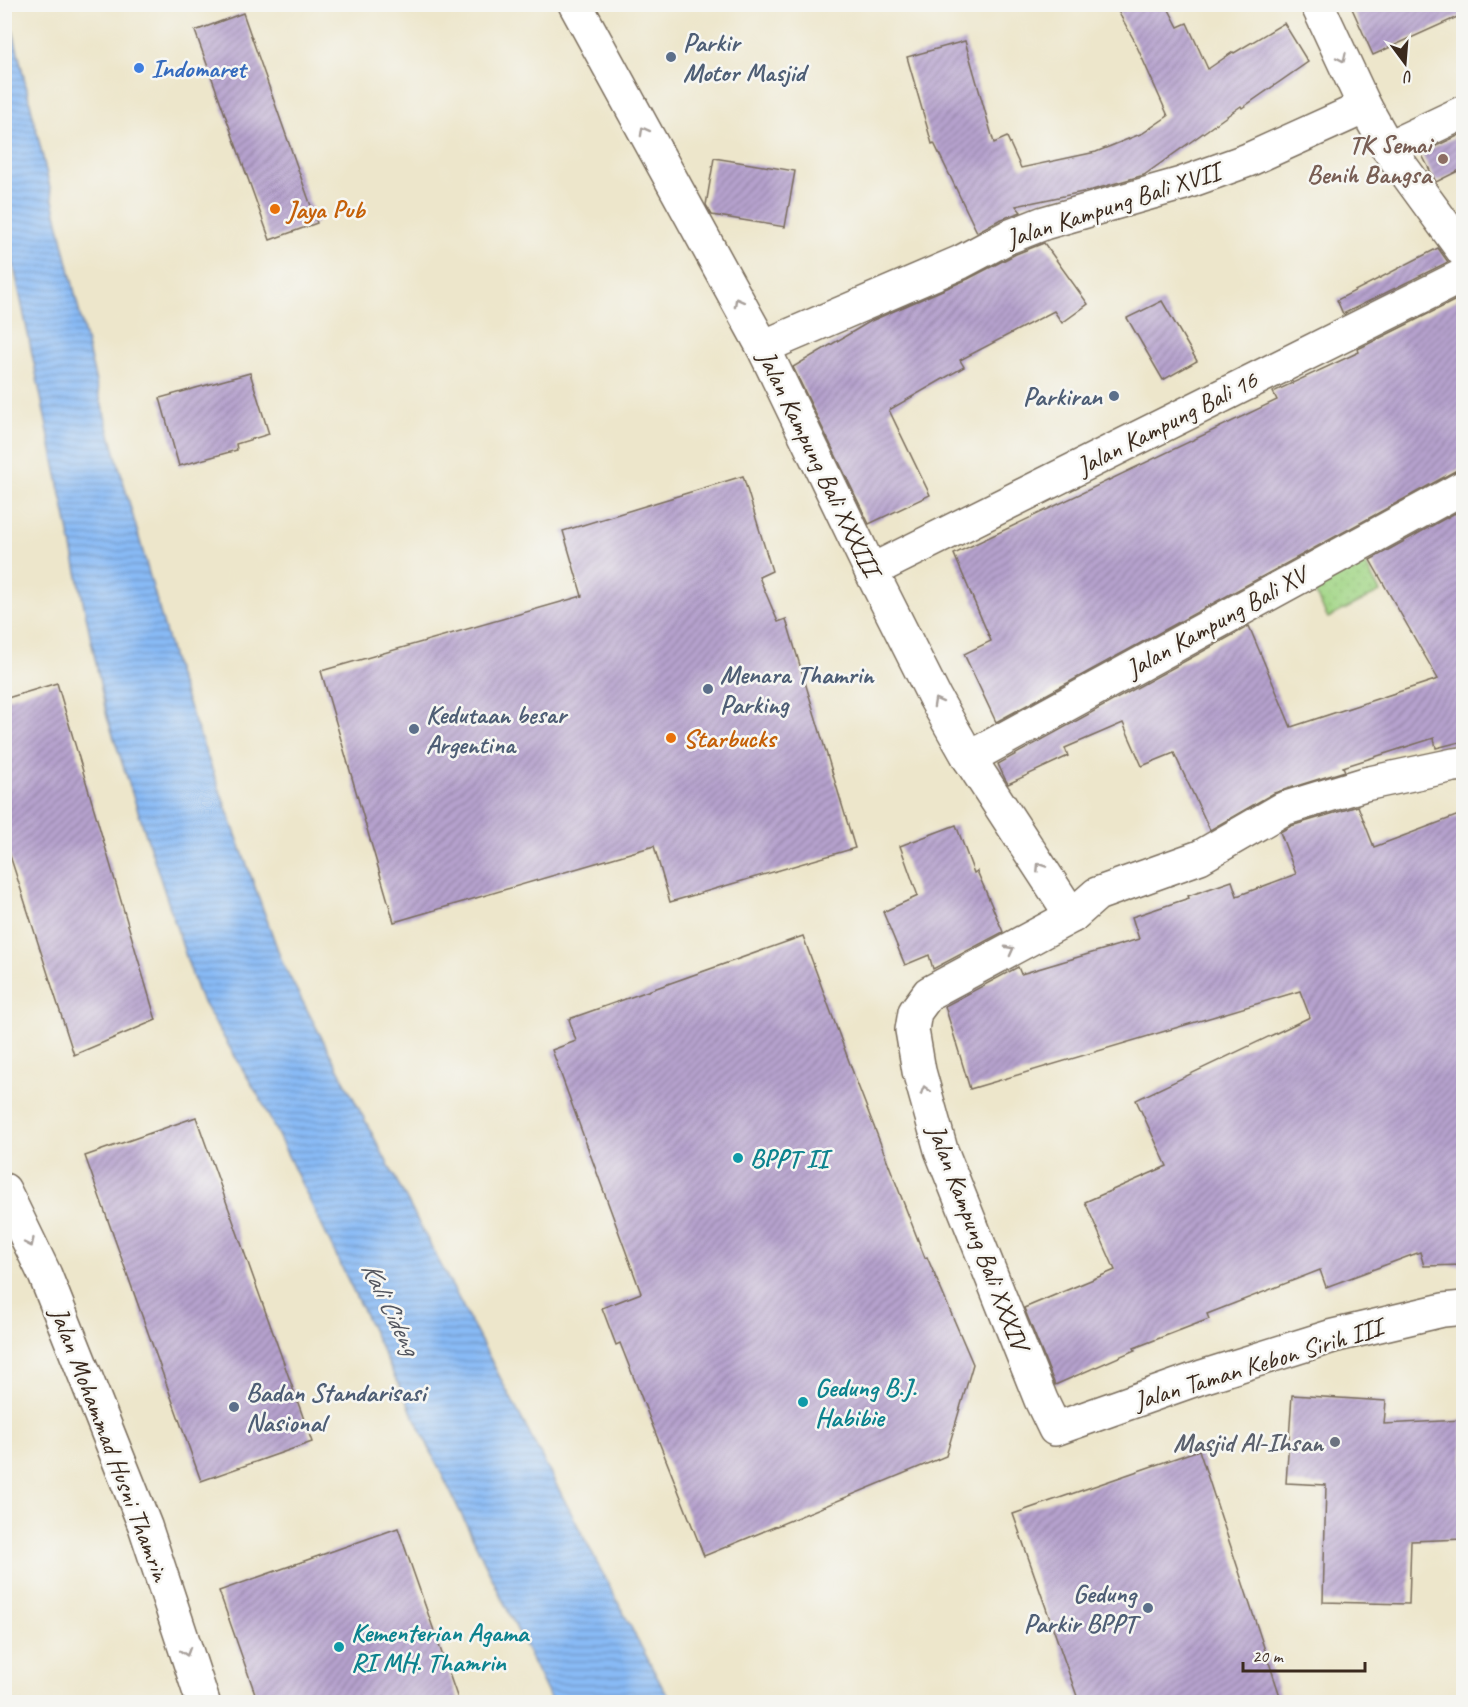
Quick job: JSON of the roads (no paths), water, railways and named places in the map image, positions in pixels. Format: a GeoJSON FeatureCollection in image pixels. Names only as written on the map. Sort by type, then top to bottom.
{"type":"FeatureCollection","features":[{"type":"Feature","properties":{"kind":"street","name":"Jalan Kampung Bali XXXIII"},"geometry":{"type":"LineString","coordinates":[[575,4],[763,347],[871,572],[935,698],[969,758],[1072,916]]}},
{"type":"Feature","properties":{"kind":"street"},"geometry":{"type":"LineString","coordinates":[[1317,4],[1365,107],[1388,148],[1464,252]]}},
{"type":"Feature","properties":{"kind":"street","name":"Jalan Kampung Bali XVII"},"geometry":{"type":"LineString","coordinates":[[763,347],[961,262],[1008,237],[1044,223],[1181,184],[1248,160],[1365,107]]}},
{"type":"Feature","properties":{"kind":"street"},"geometry":{"type":"LineString","coordinates":[[1388,148],[1464,112]]}},
{"type":"Feature","properties":{"kind":"street","name":"Jalan Kampung Bali 16"},"geometry":{"type":"LineString","coordinates":[[871,572],[1464,274]]}},
{"type":"Feature","properties":{"kind":"street","name":"Jalan Kampung Bali XV"},"geometry":{"type":"LineString","coordinates":[[969,758],[1464,487]]}},
{"type":"Feature","properties":{"kind":"street","name":"Jalan Kampung Bali XXXIV"},"geometry":{"type":"LineString","coordinates":[[1055,1429],[1036,1390],[940,1150],[919,1071],[912,1030],[915,1012],[929,993],[1072,916],[1097,894],[1200,857],[1282,809],[1365,784],[1464,764]]}},
{"type":"Feature","properties":{"kind":"street","name":"Jalan Mohammad Husni Thamrin"},"geometry":{"type":"LineString","coordinates":[[4,1190],[45,1275],[146,1526],[203,1702]]}},
{"type":"Feature","properties":{"kind":"street","name":"Jalan Taman Kebon Sirih III"},"geometry":{"type":"LineString","coordinates":[[1055,1429],[1202,1377],[1333,1336],[1443,1310],[1464,1308]]}},
{"type":"Feature","properties":{"kind":"water","name":"Kali Cideng"},"geometry":{"type":"Polygon","coordinates":[[[13,31],[99,395],[177,673],[283,964],[664,1690],[676,1702],[552,1702],[261,1100],[199,996],[107,717],[5,223],[4,34],[13,31]]]}},
{"type":"Feature","properties":{"kind":"place","name":"Parkir Motor Masjid"},"geometry":{"type":"Point","coordinates":[671,57]}},
{"type":"Feature","properties":{"kind":"place","name":"Indomaret"},"geometry":{"type":"Point","coordinates":[139,68]}},
{"type":"Feature","properties":{"kind":"place","name":"TK Semai Benih Bangsa"},"geometry":{"type":"Point","coordinates":[1443,159]}},
{"type":"Feature","properties":{"kind":"place","name":"Jaya Pub"},"geometry":{"type":"Point","coordinates":[275,209]}},
{"type":"Feature","properties":{"kind":"place","name":"Parkiran"},"geometry":{"type":"Point","coordinates":[1114,396]}},
{"type":"Feature","properties":{"kind":"place","name":"Menara Thamrin Parking"},"geometry":{"type":"Point","coordinates":[708,689]}},
{"type":"Feature","properties":{"kind":"place","name":"Kedutaan besar Argentina"},"geometry":{"type":"Point","coordinates":[414,729]}},
{"type":"Feature","properties":{"kind":"place","name":"Starbucks"},"geometry":{"type":"Point","coordinates":[671,738]}},
{"type":"Feature","properties":{"kind":"place","name":"BPPT II"},"geometry":{"type":"Point","coordinates":[738,1158]}},
{"type":"Feature","properties":{"kind":"place","name":"Gedung B.J. Habibie"},"geometry":{"type":"Point","coordinates":[803,1402]}},
{"type":"Feature","properties":{"kind":"place","name":"Badan Standarisasi Nasional"},"geometry":{"type":"Point","coordinates":[234,1407]}},
{"type":"Feature","properties":{"kind":"place","name":"Masjid Al-Ihsan"},"geometry":{"type":"Point","coordinates":[1335,1442]}},
{"type":"Feature","properties":{"kind":"place","name":"Gedung Parkir BPPT"},"geometry":{"type":"Point","coordinates":[1148,1608]}},
{"type":"Feature","properties":{"kind":"place","name":"Kementerian Agama RI MH. Thamrin"},"geometry":{"type":"Point","coordinates":[339,1647]}}]}
